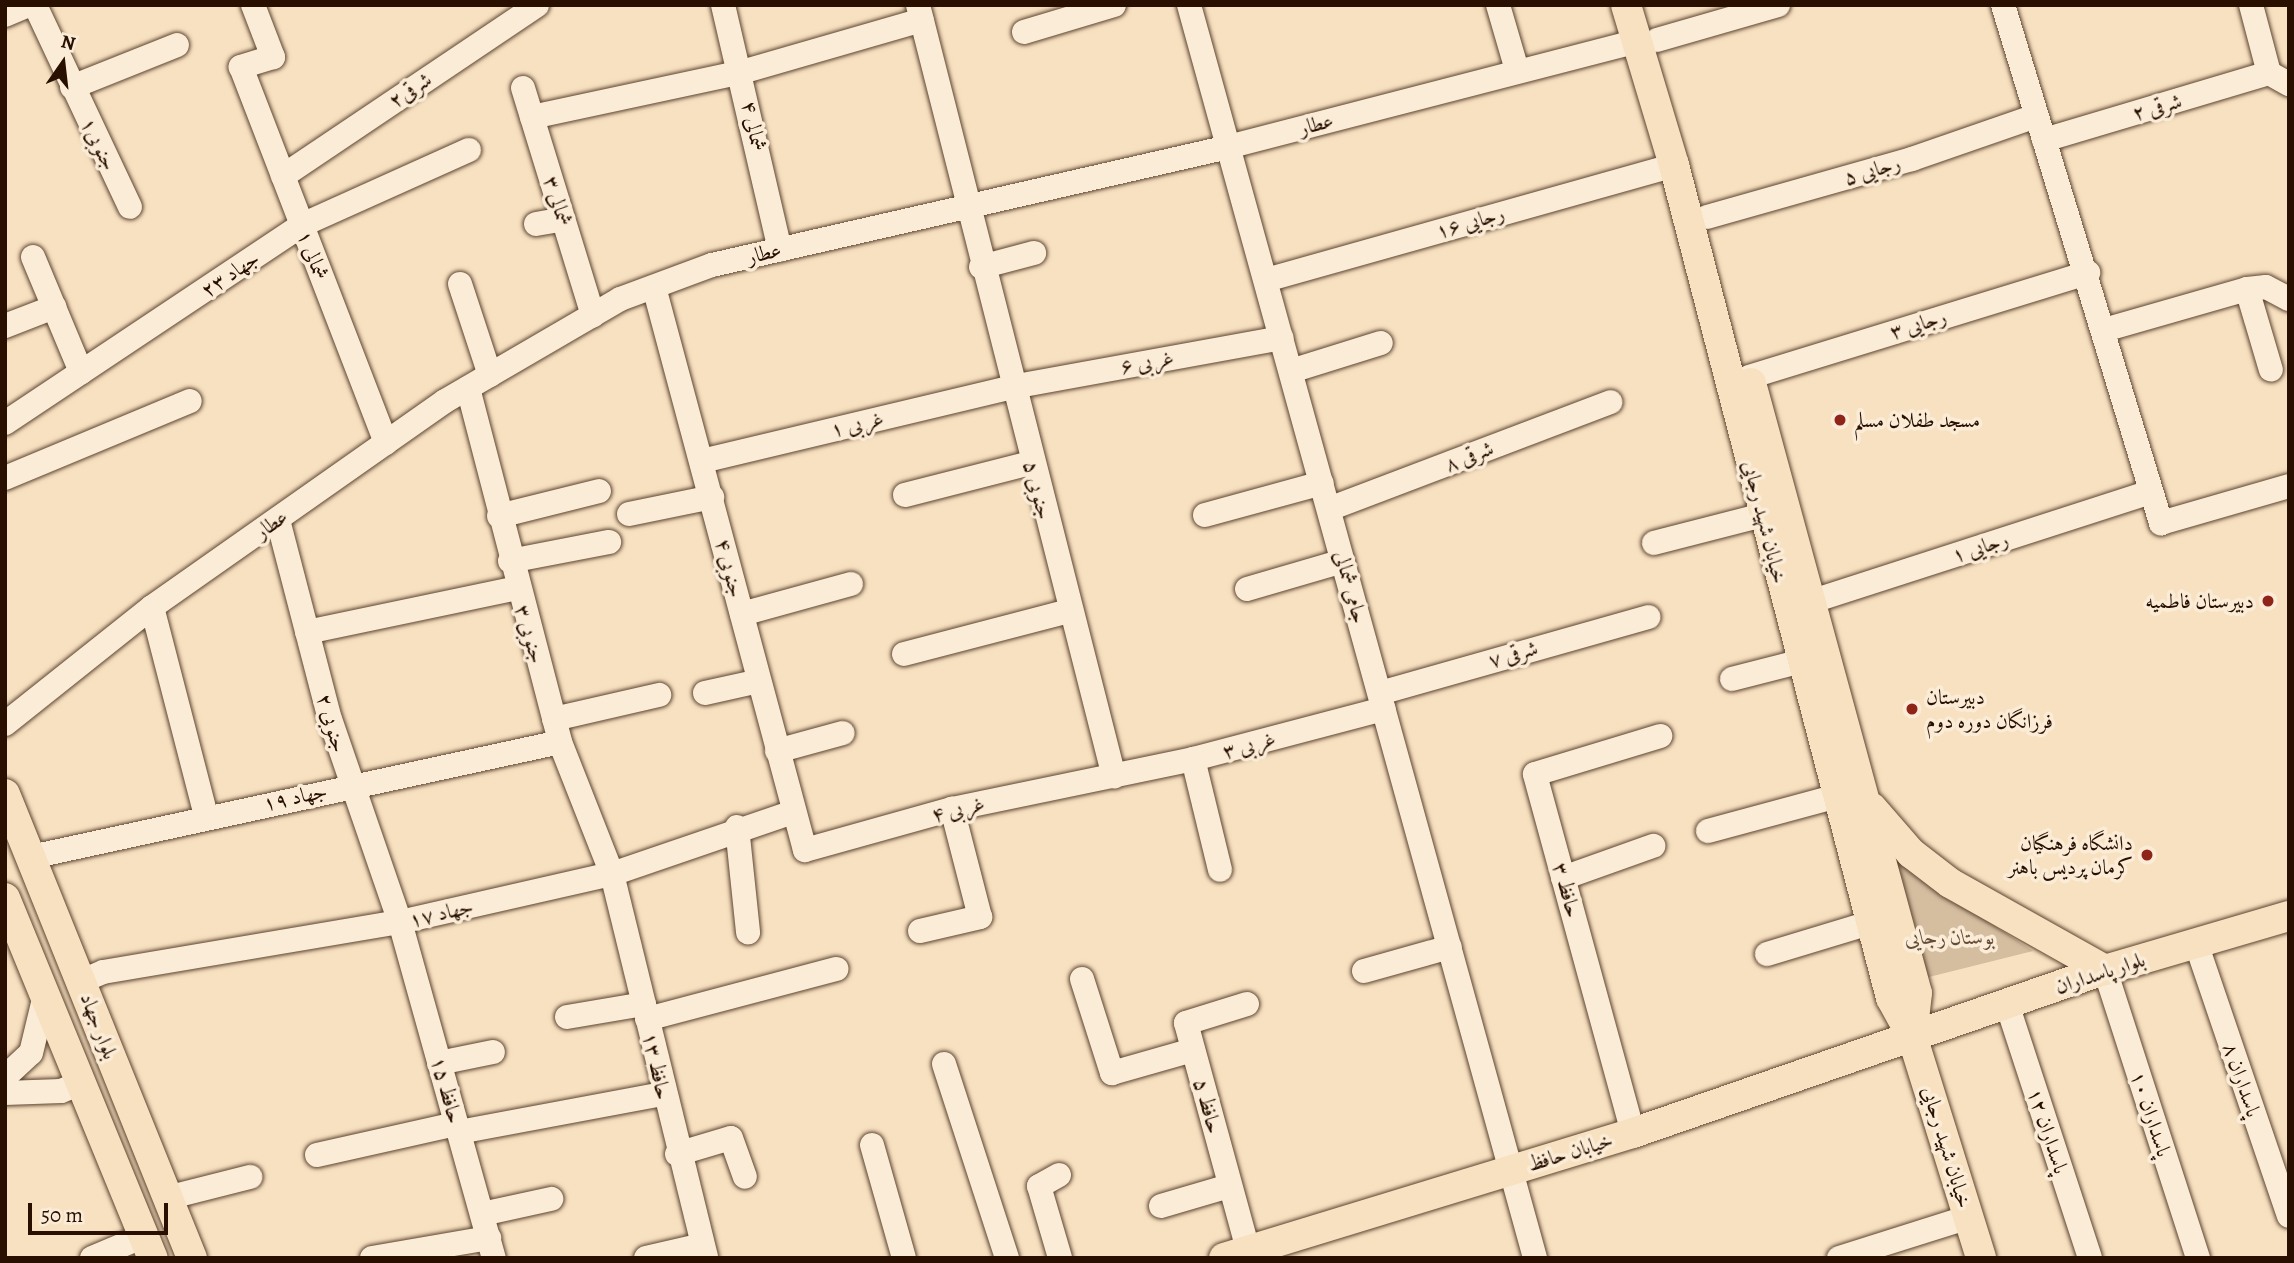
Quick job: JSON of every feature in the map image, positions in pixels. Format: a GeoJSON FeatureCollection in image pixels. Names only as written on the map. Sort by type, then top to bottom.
{"type":"FeatureCollection","features":[{"type":"Feature","properties":{"kind":"main road","name":"خیابان شهید رجایی"},"geometry":{"type":"LineString","coordinates":[[1626,5],[1648,41],[1707,217],[1720,304],[1763,515],[1801,661],[1891,998],[1912,1036],[1981,1258]]}},
{"type":"Feature","properties":{"kind":"main road","name":"خیابان شهید رجایی"},"geometry":{"type":"LineString","coordinates":[[1647,5],[1648,41],[1674,164],[1720,304],[1749,377],[1868,804],[1917,993],[1912,1036]]}},
{"type":"Feature","properties":{"kind":"main road","name":"بلوار جهاد"},"geometry":{"type":"LineString","coordinates":[[5,794],[192,1258]]}},
{"type":"Feature","properties":{"kind":"main road"},"geometry":{"type":"LineString","coordinates":[[1868,804],[1911,853],[1950,883],[2105,970]]}},
{"type":"Feature","properties":{"kind":"main road","name":"بلوار جهاد"},"geometry":{"type":"LineString","coordinates":[[7,905],[149,1247]]}},
{"type":"Feature","properties":{"kind":"main road","name":"بلوار پاسداران"},"geometry":{"type":"LineString","coordinates":[[1912,1036],[2105,970],[2289,916]]}},
{"type":"Feature","properties":{"kind":"main road","name":"خیابان حافظ"},"geometry":{"type":"LineString","coordinates":[[1236,1254],[1633,1133],[1912,1036]]}},
{"type":"Feature","properties":{"kind":"street"},"geometry":{"type":"LineString","coordinates":[[5,15],[28,5]]}},
{"type":"Feature","properties":{"kind":"street","name":"جنوبی۱"},"geometry":{"type":"LineString","coordinates":[[35,5],[130,207]]}},
{"type":"Feature","properties":{"kind":"street","name":"شمالی ۱"},"geometry":{"type":"LineString","coordinates":[[253,5],[273,57],[241,67],[386,443]]}},
{"type":"Feature","properties":{"kind":"street","name":"شرقی۲"},"geometry":{"type":"LineString","coordinates":[[282,176],[537,5]]}},
{"type":"Feature","properties":{"kind":"street","name":"شمالی ۴"},"geometry":{"type":"LineString","coordinates":[[723,5],[742,72],[780,249]]}},
{"type":"Feature","properties":{"kind":"street"},"geometry":{"type":"LineString","coordinates":[[1024,32],[1114,5]]}},
{"type":"Feature","properties":{"kind":"street","name":"جامی شمالی"},"geometry":{"type":"LineString","coordinates":[[1189,5],[1224,148],[1282,338],[1535,1258]]}},
{"type":"Feature","properties":{"kind":"street"},"geometry":{"type":"LineString","coordinates":[[1497,5],[1517,70]]}},
{"type":"Feature","properties":{"kind":"street","name":"عطار"},"geometry":{"type":"LineString","coordinates":[[5,724],[152,607],[386,443],[468,388],[593,315],[654,287],[780,249],[965,203],[1224,148],[1517,70],[1648,41],[1778,5]]}},
{"type":"Feature","properties":{"kind":"street"},"geometry":{"type":"LineString","coordinates":[[2003,5],[2036,116],[2088,273],[2161,523],[2289,486]]}},
{"type":"Feature","properties":{"kind":"street"},"geometry":{"type":"LineString","coordinates":[[2251,5],[2279,79]]}},
{"type":"Feature","properties":{"kind":"street"},"geometry":{"type":"LineString","coordinates":[[532,117],[742,72],[921,9]]}},
{"type":"Feature","properties":{"kind":"street","name":"جنوبی ۵"},"geometry":{"type":"LineString","coordinates":[[921,9],[981,267],[1114,777]]}},
{"type":"Feature","properties":{"kind":"street"},"geometry":{"type":"LineString","coordinates":[[72,88],[177,45]]}},
{"type":"Feature","properties":{"kind":"street","name":"شرقی ۲"},"geometry":{"type":"LineString","coordinates":[[2044,140],[2279,79]]}},
{"type":"Feature","properties":{"kind":"street","name":"شمالی ۳"},"geometry":{"type":"LineString","coordinates":[[523,88],[593,315]]}},
{"type":"Feature","properties":{"kind":"street","name":"رجایی ۵"},"geometry":{"type":"LineString","coordinates":[[1707,217],[1912,159],[2036,116]]}},
{"type":"Feature","properties":{"kind":"street","name":"جهاد ۲۳"},"geometry":{"type":"LineString","coordinates":[[5,423],[302,225],[468,150]]}},
{"type":"Feature","properties":{"kind":"street","name":"رجایی ۱۶"},"geometry":{"type":"LineString","coordinates":[[1265,280],[1674,164]]}},
{"type":"Feature","properties":{"kind":"street"},"geometry":{"type":"LineString","coordinates":[[536,224],[563,219]]}},
{"type":"Feature","properties":{"kind":"street"},"geometry":{"type":"LineString","coordinates":[[981,267],[1034,253]]}},
{"type":"Feature","properties":{"kind":"street"},"geometry":{"type":"LineString","coordinates":[[33,257],[81,372]]}},
{"type":"Feature","properties":{"kind":"street","name":"رجایی ۳"},"geometry":{"type":"LineString","coordinates":[[1749,377],[2088,273]]}},
{"type":"Feature","properties":{"kind":"street"},"geometry":{"type":"LineString","coordinates":[[460,284],[490,375]]}},
{"type":"Feature","properties":{"kind":"street","name":"جنوبی ۴"},"geometry":{"type":"LineString","coordinates":[[654,287],[805,849]]}},
{"type":"Feature","properties":{"kind":"street"},"geometry":{"type":"LineString","coordinates":[[2105,330],[2256,288],[2289,299]]}},
{"type":"Feature","properties":{"kind":"street"},"geometry":{"type":"LineString","coordinates":[[2256,288],[2271,370]]}},
{"type":"Feature","properties":{"kind":"street"},"geometry":{"type":"LineString","coordinates":[[5,326],[54,307]]}},
{"type":"Feature","properties":{"kind":"street","name":"غربی ۶"},"geometry":{"type":"LineString","coordinates":[[1012,387],[1282,338]]}},
{"type":"Feature","properties":{"kind":"street"},"geometry":{"type":"LineString","coordinates":[[1291,371],[1381,343]]}},
{"type":"Feature","properties":{"kind":"street","name":"غربی ۱"},"geometry":{"type":"LineString","coordinates":[[702,461],[1012,387]]}},
{"type":"Feature","properties":{"kind":"street","name":"جنوبی ۳"},"geometry":{"type":"LineString","coordinates":[[468,388],[517,588],[557,730],[612,874]]}},
{"type":"Feature","properties":{"kind":"street"},"geometry":{"type":"LineString","coordinates":[[5,478],[190,401]]}},
{"type":"Feature","properties":{"kind":"street","name":"شرقی ۸"},"geometry":{"type":"LineString","coordinates":[[1329,509],[1610,402]]}},
{"type":"Feature","properties":{"kind":"street"},"geometry":{"type":"LineString","coordinates":[[905,495],[1031,463]]}},
{"type":"Feature","properties":{"kind":"street"},"geometry":{"type":"LineString","coordinates":[[1205,515],[1322,483]]}},
{"type":"Feature","properties":{"kind":"street"},"geometry":{"type":"LineString","coordinates":[[499,516],[599,491]]}},
{"type":"Feature","properties":{"kind":"street","name":"رجایی ۱"},"geometry":{"type":"LineString","coordinates":[[1810,602],[2151,492]]}},
{"type":"Feature","properties":{"kind":"street"},"geometry":{"type":"LineString","coordinates":[[629,514],[712,498]]}},
{"type":"Feature","properties":{"kind":"street"},"geometry":{"type":"LineString","coordinates":[[1654,542],[1763,515]]}},
{"type":"Feature","properties":{"kind":"street","name":"جنوبی ۲"},"geometry":{"type":"LineString","coordinates":[[278,520],[350,786],[400,922]]}},
{"type":"Feature","properties":{"kind":"street"},"geometry":{"type":"LineString","coordinates":[[510,561],[608,542]]}},
{"type":"Feature","properties":{"kind":"street"},"geometry":{"type":"LineString","coordinates":[[1247,589],[1343,561]]}},
{"type":"Feature","properties":{"kind":"street"},"geometry":{"type":"LineString","coordinates":[[742,614],[851,584]]}},
{"type":"Feature","properties":{"kind":"street"},"geometry":{"type":"LineString","coordinates":[[307,632],[517,588]]}},
{"type":"Feature","properties":{"kind":"street"},"geometry":{"type":"LineString","coordinates":[[152,607],[206,816]]}},
{"type":"Feature","properties":{"kind":"street"},"geometry":{"type":"LineString","coordinates":[[904,654],[1069,611]]}},
{"type":"Feature","properties":{"kind":"street","name":"شرقی ۷"},"geometry":{"type":"LineString","coordinates":[[1382,701],[1648,617]]}},
{"type":"Feature","properties":{"kind":"street"},"geometry":{"type":"LineString","coordinates":[[1732,679],[1801,661]]}},
{"type":"Feature","properties":{"kind":"street"},"geometry":{"type":"LineString","coordinates":[[705,693],[759,681]]}},
{"type":"Feature","properties":{"kind":"street","name":"جهاد ۱۹"},"geometry":{"type":"LineString","coordinates":[[31,857],[350,786],[557,730],[659,695]]}},
{"type":"Feature","properties":{"kind":"street","name":"غربی ۳"},"geometry":{"type":"LineString","coordinates":[[1114,777],[1193,760],[1382,701]]}},
{"type":"Feature","properties":{"kind":"street"},"geometry":{"type":"LineString","coordinates":[[777,751],[843,733]]}},
{"type":"Feature","properties":{"kind":"street","name":"حافظ ۳"},"geometry":{"type":"LineString","coordinates":[[1633,1133],[1535,774],[1660,736]]}},
{"type":"Feature","properties":{"kind":"street"},"geometry":{"type":"LineString","coordinates":[[1193,760],[1220,870]]}},
{"type":"Feature","properties":{"kind":"street","name":"غربی ۴"},"geometry":{"type":"LineString","coordinates":[[805,849],[952,810],[1114,777]]}},
{"type":"Feature","properties":{"kind":"street"},"geometry":{"type":"LineString","coordinates":[[1707,831],[1838,796]]}},
{"type":"Feature","properties":{"kind":"street"},"geometry":{"type":"LineString","coordinates":[[920,931],[980,917],[952,810]]}},
{"type":"Feature","properties":{"kind":"street","name":"جهاد ۱۷"},"geometry":{"type":"LineString","coordinates":[[82,981],[103,972],[400,922],[612,874],[737,827],[793,812]]}},
{"type":"Feature","properties":{"kind":"street"},"geometry":{"type":"LineString","coordinates":[[737,827],[748,932]]}},
{"type":"Feature","properties":{"kind":"street"},"geometry":{"type":"LineString","coordinates":[[1563,878],[1653,846]]}},
{"type":"Feature","properties":{"kind":"street","name":"حافظ ۱۳"},"geometry":{"type":"LineString","coordinates":[[612,874],[646,1011],[662,1094],[704,1251]]}},
{"type":"Feature","properties":{"kind":"street","name":"حافظ ۱۵"},"geometry":{"type":"LineString","coordinates":[[400,922],[488,1236]]}},
{"type":"Feature","properties":{"kind":"street"},"geometry":{"type":"LineString","coordinates":[[1767,954],[1870,923]]}},
{"type":"Feature","properties":{"kind":"street","name":"پاسداران ۸"},"geometry":{"type":"LineString","coordinates":[[2196,943],[2289,1216]]}},
{"type":"Feature","properties":{"kind":"street"},"geometry":{"type":"LineString","coordinates":[[1364,971],[1450,947]]}},
{"type":"Feature","properties":{"kind":"street"},"geometry":{"type":"LineString","coordinates":[[567,1017],[646,1011],[836,969]]}},
{"type":"Feature","properties":{"kind":"street","name":"پاسداران ۱۰"},"geometry":{"type":"LineString","coordinates":[[2105,970],[2198,1258]]}},
{"type":"Feature","properties":{"kind":"street"},"geometry":{"type":"LineString","coordinates":[[1082,979],[1112,1073],[1193,1050]]}},
{"type":"Feature","properties":{"kind":"street"},"geometry":{"type":"LineString","coordinates":[[5,1077],[32,1053],[46,995]]}},
{"type":"Feature","properties":{"kind":"street","name":"حافظ ۵"},"geometry":{"type":"LineString","coordinates":[[1236,1254],[1229,1186],[1186,1023],[1247,1004]]}},
{"type":"Feature","properties":{"kind":"street","name":"پاسداران ۱۲"},"geometry":{"type":"LineString","coordinates":[[2007,1004],[2090,1258]]}},
{"type":"Feature","properties":{"kind":"street"},"geometry":{"type":"LineString","coordinates":[[439,1063],[493,1052]]}},
{"type":"Feature","properties":{"kind":"street"},"geometry":{"type":"LineString","coordinates":[[944,1064],[1007,1258]]}},
{"type":"Feature","properties":{"kind":"street"},"geometry":{"type":"LineString","coordinates":[[5,1093],[61,1091],[81,1083]]}},
{"type":"Feature","properties":{"kind":"street"},"geometry":{"type":"LineString","coordinates":[[317,1155],[457,1128],[662,1094]]}},
{"type":"Feature","properties":{"kind":"street"},"geometry":{"type":"LineString","coordinates":[[677,1154],[731,1138],[745,1177]]}},
{"type":"Feature","properties":{"kind":"street"},"geometry":{"type":"LineString","coordinates":[[873,1145],[904,1258]]}},
{"type":"Feature","properties":{"kind":"street"},"geometry":{"type":"LineString","coordinates":[[1059,1175],[1039,1186],[1060,1258]]}},
{"type":"Feature","properties":{"kind":"street"},"geometry":{"type":"LineString","coordinates":[[167,1198],[250,1177]]}},
{"type":"Feature","properties":{"kind":"street"},"geometry":{"type":"LineString","coordinates":[[1161,1206],[1229,1186]]}},
{"type":"Feature","properties":{"kind":"street"},"geometry":{"type":"LineString","coordinates":[[372,1258],[488,1236],[551,1199]]}},
{"type":"Feature","properties":{"kind":"street"},"geometry":{"type":"LineString","coordinates":[[1839,1258],[1969,1217]]}},
{"type":"Feature","properties":{"kind":"street"},"geometry":{"type":"LineString","coordinates":[[92,1258],[149,1247]]}},
{"type":"Feature","properties":{"kind":"street"},"geometry":{"type":"LineString","coordinates":[[646,1258],[704,1251]]}},
{"type":"Feature","properties":{"kind":"green space","name":"بوستان رجایی"},"geometry":{"type":"Polygon","coordinates":[[[1891,858],[2033,951],[1925,978],[1891,858]]]}},
{"type":"Feature","properties":{"kind":"place","name":"مسجد طفلان مسلم"},"geometry":{"type":"Point","coordinates":[1840,420]}},
{"type":"Feature","properties":{"kind":"place","name":"دبیرستان فاطمیه"},"geometry":{"type":"Point","coordinates":[2268,601]}},
{"type":"Feature","properties":{"kind":"place","name":"دبیرستان فرزانگان دوره دوم"},"geometry":{"type":"Point","coordinates":[1912,709]}},
{"type":"Feature","properties":{"kind":"place","name":"دانشگاه فرهنگیان کرمان پردیس باهنر"},"geometry":{"type":"Point","coordinates":[2147,855]}}]}
